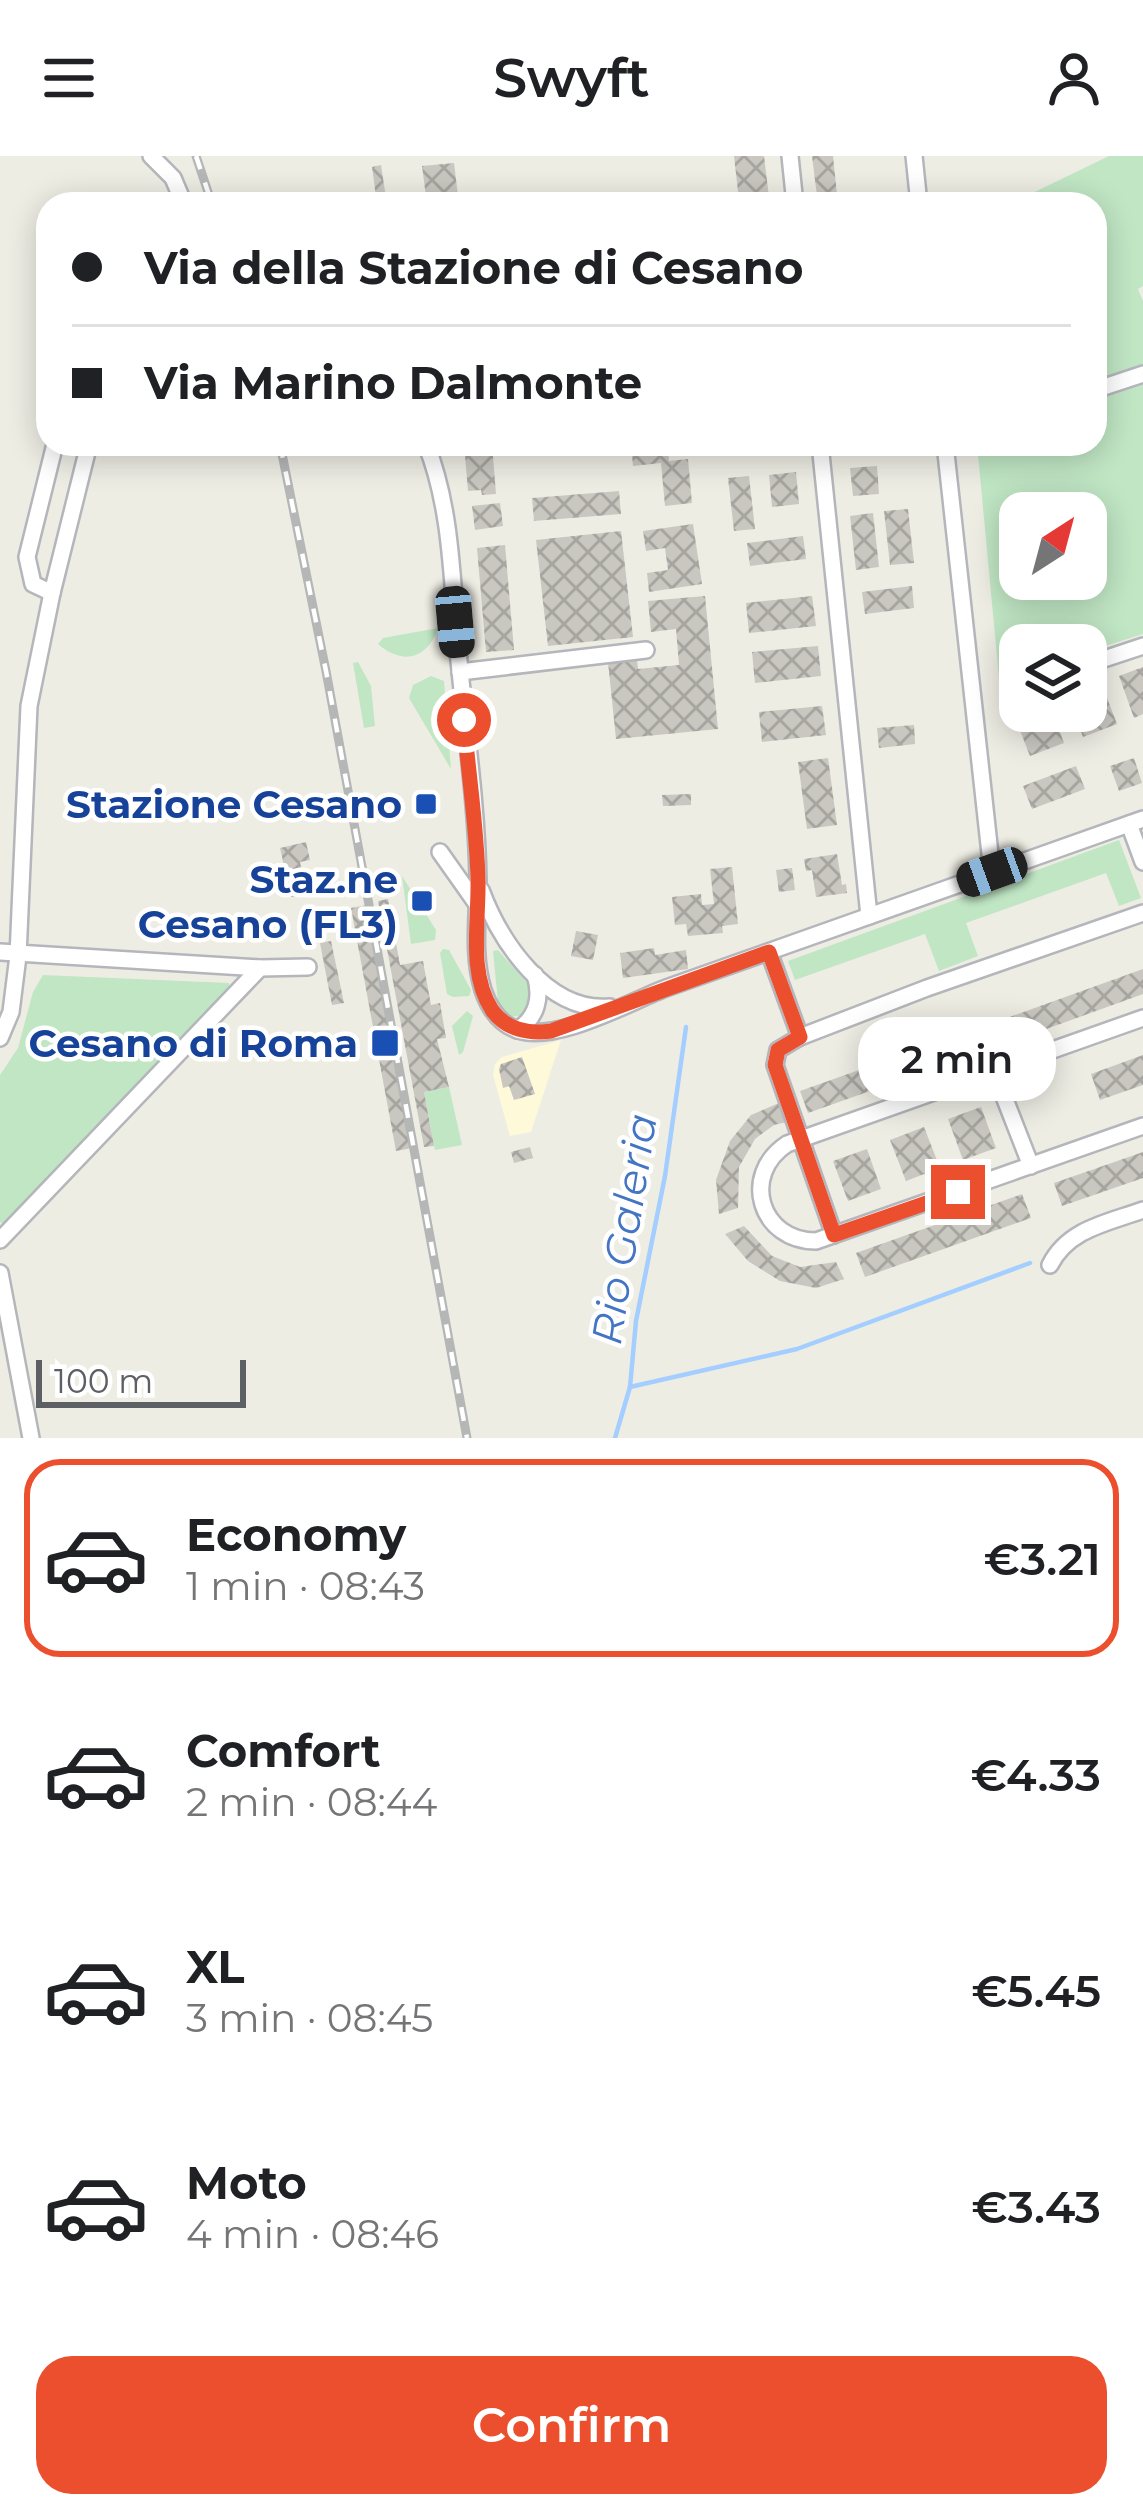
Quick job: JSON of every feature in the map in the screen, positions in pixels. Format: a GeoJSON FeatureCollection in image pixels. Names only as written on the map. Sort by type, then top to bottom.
{"type":"FeatureCollection","features":[{"type":"Feature","properties":{"kind":"street"},"geometry":{"type":"LineString","coordinates":[[151,156],[173,178],[179,192]]}},
{"type":"Feature","properties":{"kind":"street"},"geometry":{"type":"LineString","coordinates":[[790,156],[794,192]]}},
{"type":"Feature","properties":{"kind":"street"},"geometry":{"type":"LineString","coordinates":[[914,156],[918,192]]}},
{"type":"Feature","properties":{"kind":"street"},"geometry":{"type":"LineString","coordinates":[[1107,386],[1143,374]]}},
{"type":"Feature","properties":{"kind":"street"},"geometry":{"type":"LineString","coordinates":[[52,456],[26,560],[30,581],[52,593]]}},
{"type":"Feature","properties":{"kind":"street"},"geometry":{"type":"LineString","coordinates":[[0,1037],[11,1012],[18,956],[26,737],[34,676],[86,456]]}},
{"type":"Feature","properties":{"kind":"street"},"geometry":{"type":"LineString","coordinates":[[431,456],[446,528],[478,881],[482,988],[494,1012],[518,1030],[551,1031],[1136,821],[1143,862]]}},
{"type":"Feature","properties":{"kind":"street"},"geometry":{"type":"LineString","coordinates":[[821,456],[869,916]]}},
{"type":"Feature","properties":{"kind":"street"},"geometry":{"type":"LineString","coordinates":[[946,456],[992,872]]}},
{"type":"Feature","properties":{"kind":"street"},"geometry":{"type":"LineString","coordinates":[[1107,658],[1143,646]]}},
{"type":"Feature","properties":{"kind":"street"},"geometry":{"type":"LineString","coordinates":[[460,673],[646,650]]}},
{"type":"Feature","properties":{"kind":"street"},"geometry":{"type":"LineString","coordinates":[[440,852],[476,904]]}},
{"type":"Feature","properties":{"kind":"street"},"geometry":{"type":"LineString","coordinates":[[478,881],[499,931],[534,973],[576,1003],[619,1006]]}},
{"type":"Feature","properties":{"kind":"street"},"geometry":{"type":"LineString","coordinates":[[834,1235],[775,1061],[781,1047],[1143,913]]}},
{"type":"Feature","properties":{"kind":"street"},"geometry":{"type":"LineString","coordinates":[[0,952],[308,967]]}},
{"type":"Feature","properties":{"kind":"street"},"geometry":{"type":"LineString","coordinates":[[769,952],[800,1037]]}},
{"type":"Feature","properties":{"kind":"street"},"geometry":{"type":"LineString","coordinates":[[0,1240],[260,968]]}},
{"type":"Feature","properties":{"kind":"street"},"geometry":{"type":"LineString","coordinates":[[518,1030],[536,1008],[539,990],[534,973]]}},
{"type":"Feature","properties":{"kind":"street"},"geometry":{"type":"LineString","coordinates":[[1143,1018],[779,1149],[759,1184],[761,1204],[770,1221],[790,1237],[809,1242],[1143,1126]]}},
{"type":"Feature","properties":{"kind":"street"},"geometry":{"type":"LineString","coordinates":[[994,1071],[1031,1166]]}},
{"type":"Feature","properties":{"kind":"street"},"geometry":{"type":"LineString","coordinates":[[1050,1265],[1072,1236],[1143,1210]]}},
{"type":"Feature","properties":{"kind":"street"},"geometry":{"type":"LineString","coordinates":[[0,1273],[31,1438]]}},
{"type":"Feature","properties":{"kind":"shaded area"},"geometry":{"type":"Polygon","coordinates":[[[561,1040],[531,1132],[510,1136],[493,1075],[495,1064],[502,1057],[561,1040]]]}},
{"type":"Feature","properties":{"kind":"green space"},"geometry":{"type":"Polygon","coordinates":[[[1109,156],[1143,156],[1143,286],[1138,289],[1143,301],[1143,368],[1107,379],[1107,192],[1035,192],[1109,156]]]}},
{"type":"Feature","properties":{"kind":"green space"},"geometry":{"type":"Polygon","coordinates":[[[1143,382],[1143,634],[1107,645],[1107,624],[999,624],[999,678],[978,456],[1107,456],[1107,393],[1143,382]]]}},
{"type":"Feature","properties":{"kind":"green space"},"geometry":{"type":"Polygon","coordinates":[[[438,628],[427,647],[413,656],[396,655],[378,644],[383,638],[438,628]]]}},
{"type":"Feature","properties":{"kind":"green space"},"geometry":{"type":"Polygon","coordinates":[[[358,662],[371,686],[375,726],[364,728],[353,663],[358,662]]]}},
{"type":"Feature","properties":{"kind":"green space"},"geometry":{"type":"Polygon","coordinates":[[[431,676],[444,681],[451,769],[409,698],[413,685],[431,676]]]}},
{"type":"Feature","properties":{"kind":"green space"},"geometry":{"type":"Polygon","coordinates":[[[1119,840],[1141,898],[1119,906],[1106,873],[966,923],[978,956],[939,971],[925,934],[795,980],[788,961],[1119,840]]]}},
{"type":"Feature","properties":{"kind":"green space"},"geometry":{"type":"Polygon","coordinates":[[[402,876],[436,930],[435,940],[411,944],[402,876]]]}},
{"type":"Feature","properties":{"kind":"green space"},"geometry":{"type":"Polygon","coordinates":[[[443,949],[449,950],[471,990],[469,996],[447,994],[443,949]]]}},
{"type":"Feature","properties":{"kind":"green space"},"geometry":{"type":"Polygon","coordinates":[[[498,950],[534,991],[525,1015],[509,1017],[498,1002],[493,951],[498,950]]]}},
{"type":"Feature","properties":{"kind":"green space"},"geometry":{"type":"Polygon","coordinates":[[[43,975],[229,983],[230,990],[4,1225],[0,1222],[0,1075],[18,1048],[33,992],[43,975]]]}},
{"type":"Feature","properties":{"kind":"green space"},"geometry":{"type":"Polygon","coordinates":[[[467,1011],[473,1016],[459,1055],[452,1026],[467,1011]]]}},
{"type":"Feature","properties":{"kind":"green space"},"geometry":{"type":"Polygon","coordinates":[[[449,1087],[462,1145],[435,1150],[424,1092],[449,1087]]]}},
{"type":"Feature","properties":{"kind":"building"},"geometry":{"type":"Polygon","coordinates":[[[734,156],[764,156],[768,192],[738,192],[734,156]]]}},
{"type":"Feature","properties":{"kind":"building"},"geometry":{"type":"Polygon","coordinates":[[[812,156],[833,156],[837,192],[816,192],[812,156]]]}},
{"type":"Feature","properties":{"kind":"building"},"geometry":{"type":"Polygon","coordinates":[[[454,163],[458,192],[425,192],[422,166],[454,163]]]}},
{"type":"Feature","properties":{"kind":"building"},"geometry":{"type":"Polygon","coordinates":[[[381,165],[385,192],[375,192],[372,167],[381,165]]]}},
{"type":"Feature","properties":{"kind":"building"},"geometry":{"type":"Polygon","coordinates":[[[465,456],[493,456],[496,494],[468,491],[465,456]]]}},
{"type":"Feature","properties":{"kind":"building"},"geometry":{"type":"Polygon","coordinates":[[[632,456],[688,459],[692,503],[665,506],[661,463],[633,466],[632,456]]]}},
{"type":"Feature","properties":{"kind":"building"},"geometry":{"type":"Polygon","coordinates":[[[877,466],[879,494],[853,496],[850,468],[877,466]]]}},
{"type":"Feature","properties":{"kind":"building"},"geometry":{"type":"Polygon","coordinates":[[[796,472],[799,504],[772,507],[769,475],[796,472]]]}},
{"type":"Feature","properties":{"kind":"building"},"geometry":{"type":"Polygon","coordinates":[[[749,476],[755,529],[734,531],[728,478],[749,476]]]}},
{"type":"Feature","properties":{"kind":"building"},"geometry":{"type":"Polygon","coordinates":[[[619,491],[621,514],[534,521],[532,498],[619,491]]]}},
{"type":"Feature","properties":{"kind":"building"},"geometry":{"type":"Polygon","coordinates":[[[500,503],[503,526],[475,530],[472,506],[500,503]]]}},
{"type":"Feature","properties":{"kind":"building"},"geometry":{"type":"Polygon","coordinates":[[[908,509],[914,563],[890,565],[884,511],[908,509]]]}},
{"type":"Feature","properties":{"kind":"building"},"geometry":{"type":"Polygon","coordinates":[[[873,513],[879,567],[856,570],[850,516],[873,513]]]}},
{"type":"Feature","properties":{"kind":"building"},"geometry":{"type":"Polygon","coordinates":[[[693,524],[702,584],[649,592],[647,573],[668,570],[665,548],[646,551],[643,531],[693,524]]]}},
{"type":"Feature","properties":{"kind":"building"},"geometry":{"type":"Polygon","coordinates":[[[621,531],[633,637],[548,646],[536,540],[621,531]]]}},
{"type":"Feature","properties":{"kind":"building"},"geometry":{"type":"Polygon","coordinates":[[[803,536],[806,559],[750,566],[747,543],[803,536]]]}},
{"type":"Feature","properties":{"kind":"building"},"geometry":{"type":"Polygon","coordinates":[[[505,545],[514,650],[486,652],[477,548],[505,545]]]}},
{"type":"Feature","properties":{"kind":"building"},"geometry":{"type":"Polygon","coordinates":[[[912,586],[914,608],[865,614],[862,592],[912,586]]]}},
{"type":"Feature","properties":{"kind":"building"},"geometry":{"type":"Polygon","coordinates":[[[705,596],[718,729],[616,739],[608,662],[637,659],[638,669],[679,665],[676,629],[651,632],[648,601],[705,596]]]}},
{"type":"Feature","properties":{"kind":"building"},"geometry":{"type":"Polygon","coordinates":[[[812,596],[816,626],[749,633],[746,603],[812,596]]]}},
{"type":"Feature","properties":{"kind":"building"},"geometry":{"type":"Polygon","coordinates":[[[818,646],[821,676],[755,683],[752,652],[818,646]]]}},
{"type":"Feature","properties":{"kind":"building"},"geometry":{"type":"Polygon","coordinates":[[[1143,667],[1143,714],[1134,718],[1119,676],[1143,667]]]}},
{"type":"Feature","properties":{"kind":"building"},"geometry":{"type":"Polygon","coordinates":[[[1107,698],[1117,724],[1107,728],[1107,698]]]}},
{"type":"Feature","properties":{"kind":"building"},"geometry":{"type":"Polygon","coordinates":[[[822,706],[826,735],[762,742],[759,712],[822,706]]]}},
{"type":"Feature","properties":{"kind":"building"},"geometry":{"type":"Polygon","coordinates":[[[914,725],[915,744],[879,748],[877,728],[914,725]]]}},
{"type":"Feature","properties":{"kind":"building"},"geometry":{"type":"Polygon","coordinates":[[[1021,732],[1060,732],[1064,743],[1030,756],[1021,732]]]}},
{"type":"Feature","properties":{"kind":"building"},"geometry":{"type":"Polygon","coordinates":[[[828,758],[837,825],[807,829],[798,762],[828,758]]]}},
{"type":"Feature","properties":{"kind":"building"},"geometry":{"type":"Polygon","coordinates":[[[1134,758],[1142,783],[1119,791],[1110,766],[1134,758]]]}},
{"type":"Feature","properties":{"kind":"building"},"geometry":{"type":"Polygon","coordinates":[[[1076,766],[1085,789],[1032,809],[1023,786],[1076,766]]]}},
{"type":"Feature","properties":{"kind":"building"},"geometry":{"type":"Polygon","coordinates":[[[691,794],[691,805],[663,806],[662,795],[691,794]]]}},
{"type":"Feature","properties":{"kind":"building"},"geometry":{"type":"Polygon","coordinates":[[[306,842],[310,860],[300,862],[307,894],[291,897],[280,848],[306,842]]]}},
{"type":"Feature","properties":{"kind":"building"},"geometry":{"type":"Polygon","coordinates":[[[837,854],[847,893],[816,897],[812,870],[806,871],[804,859],[837,854]]]}},
{"type":"Feature","properties":{"kind":"building"},"geometry":{"type":"Polygon","coordinates":[[[732,867],[738,924],[722,926],[723,933],[688,936],[686,924],[675,925],[672,897],[701,894],[702,905],[714,904],[710,869],[732,867]]]}},
{"type":"Feature","properties":{"kind":"building"},"geometry":{"type":"Polygon","coordinates":[[[792,868],[795,890],[779,892],[776,870],[792,868]]]}},
{"type":"Feature","properties":{"kind":"building"},"geometry":{"type":"Polygon","coordinates":[[[388,899],[400,965],[423,961],[431,1005],[440,1003],[446,1038],[437,1039],[449,1087],[424,1092],[434,1146],[424,1147],[378,901],[388,899]]]}},
{"type":"Feature","properties":{"kind":"building"},"geometry":{"type":"Polygon","coordinates":[[[367,905],[412,1148],[396,1151],[351,908],[367,905]]]}},
{"type":"Feature","properties":{"kind":"building"},"geometry":{"type":"Polygon","coordinates":[[[576,931],[598,935],[593,960],[571,956],[576,931]]]}},
{"type":"Feature","properties":{"kind":"building"},"geometry":{"type":"Polygon","coordinates":[[[331,941],[344,1003],[332,1005],[320,943],[331,941]]]}},
{"type":"Feature","properties":{"kind":"building"},"geometry":{"type":"Polygon","coordinates":[[[654,948],[655,955],[686,950],[688,969],[623,978],[620,953],[654,948]]]}},
{"type":"Feature","properties":{"kind":"building"},"geometry":{"type":"Polygon","coordinates":[[[1143,969],[1143,994],[1005,1044],[996,1022],[1143,969]]]}},
{"type":"Feature","properties":{"kind":"building"},"geometry":{"type":"Polygon","coordinates":[[[966,1032],[974,1054],[808,1113],[800,1091],[966,1032]]]}},
{"type":"Feature","properties":{"kind":"building"},"geometry":{"type":"Polygon","coordinates":[[[1143,1055],[1143,1085],[1100,1100],[1091,1074],[1143,1055]]]}},
{"type":"Feature","properties":{"kind":"building"},"geometry":{"type":"Polygon","coordinates":[[[522,1057],[535,1094],[514,1100],[509,1086],[503,1088],[499,1069],[522,1057]]]}},
{"type":"Feature","properties":{"kind":"building"},"geometry":{"type":"Polygon","coordinates":[[[779,1103],[786,1122],[755,1139],[739,1167],[738,1208],[719,1214],[716,1180],[730,1141],[751,1115],[779,1103]]]}},
{"type":"Feature","properties":{"kind":"building"},"geometry":{"type":"Polygon","coordinates":[[[981,1107],[996,1148],[963,1160],[948,1119],[981,1107]]]}},
{"type":"Feature","properties":{"kind":"building"},"geometry":{"type":"Polygon","coordinates":[[[924,1127],[940,1168],[906,1181],[890,1140],[924,1127]]]}},
{"type":"Feature","properties":{"kind":"building"},"geometry":{"type":"Polygon","coordinates":[[[530,1147],[533,1158],[514,1163],[511,1152],[530,1147]]]}},
{"type":"Feature","properties":{"kind":"building"},"geometry":{"type":"Polygon","coordinates":[[[867,1149],[881,1189],[848,1201],[833,1161],[867,1149]]]}},
{"type":"Feature","properties":{"kind":"building"},"geometry":{"type":"Polygon","coordinates":[[[1143,1152],[1143,1178],[1062,1206],[1054,1183],[1143,1152]]]}},
{"type":"Feature","properties":{"kind":"building"},"geometry":{"type":"Polygon","coordinates":[[[1022,1194],[1031,1218],[865,1277],[856,1253],[1022,1194]]]}},
{"type":"Feature","properties":{"kind":"building"},"geometry":{"type":"Polygon","coordinates":[[[744,1226],[772,1256],[800,1267],[836,1262],[844,1279],[816,1288],[780,1281],[748,1261],[725,1234],[744,1226]]]}},
{"type":"Feature","properties":{"kind":"waterway","name":"Rio Galeria"},"geometry":{"type":"LineString","coordinates":[[615,1438],[630,1387],[636,1321],[665,1176],[686,1027]]}},
{"type":"Feature","properties":{"kind":"waterway"},"geometry":{"type":"LineString","coordinates":[[630,1387],[797,1349],[1030,1263]]}},
{"type":"Feature","properties":{"kind":"railway"},"geometry":{"type":"LineString","coordinates":[[196,156],[208,192]]}},
{"type":"Feature","properties":{"kind":"railway"},"geometry":{"type":"LineString","coordinates":[[282,456],[467,1438]]}},
{"type":"Feature","properties":{"kind":"place","name":"Stazione Cesano"},"geometry":{"type":"Point","coordinates":[426,804]}},
{"type":"Feature","properties":{"kind":"place","name":"Staz.ne Cesano (FL3)"},"geometry":{"type":"Point","coordinates":[422,901]}},
{"type":"Feature","properties":{"kind":"place","name":"Cesano di Roma"},"geometry":{"type":"Point","coordinates":[385,1043]}},
{"type":"Feature","properties":{"kind":"route"},"geometry":{"type":"LineString","coordinates":[[464,720],[478,881],[480,976],[488,1002],[501,1020],[518,1030],[551,1031],[769,952],[800,1037],[778,1050],[775,1065],[834,1235],[958,1192]]}}]}
